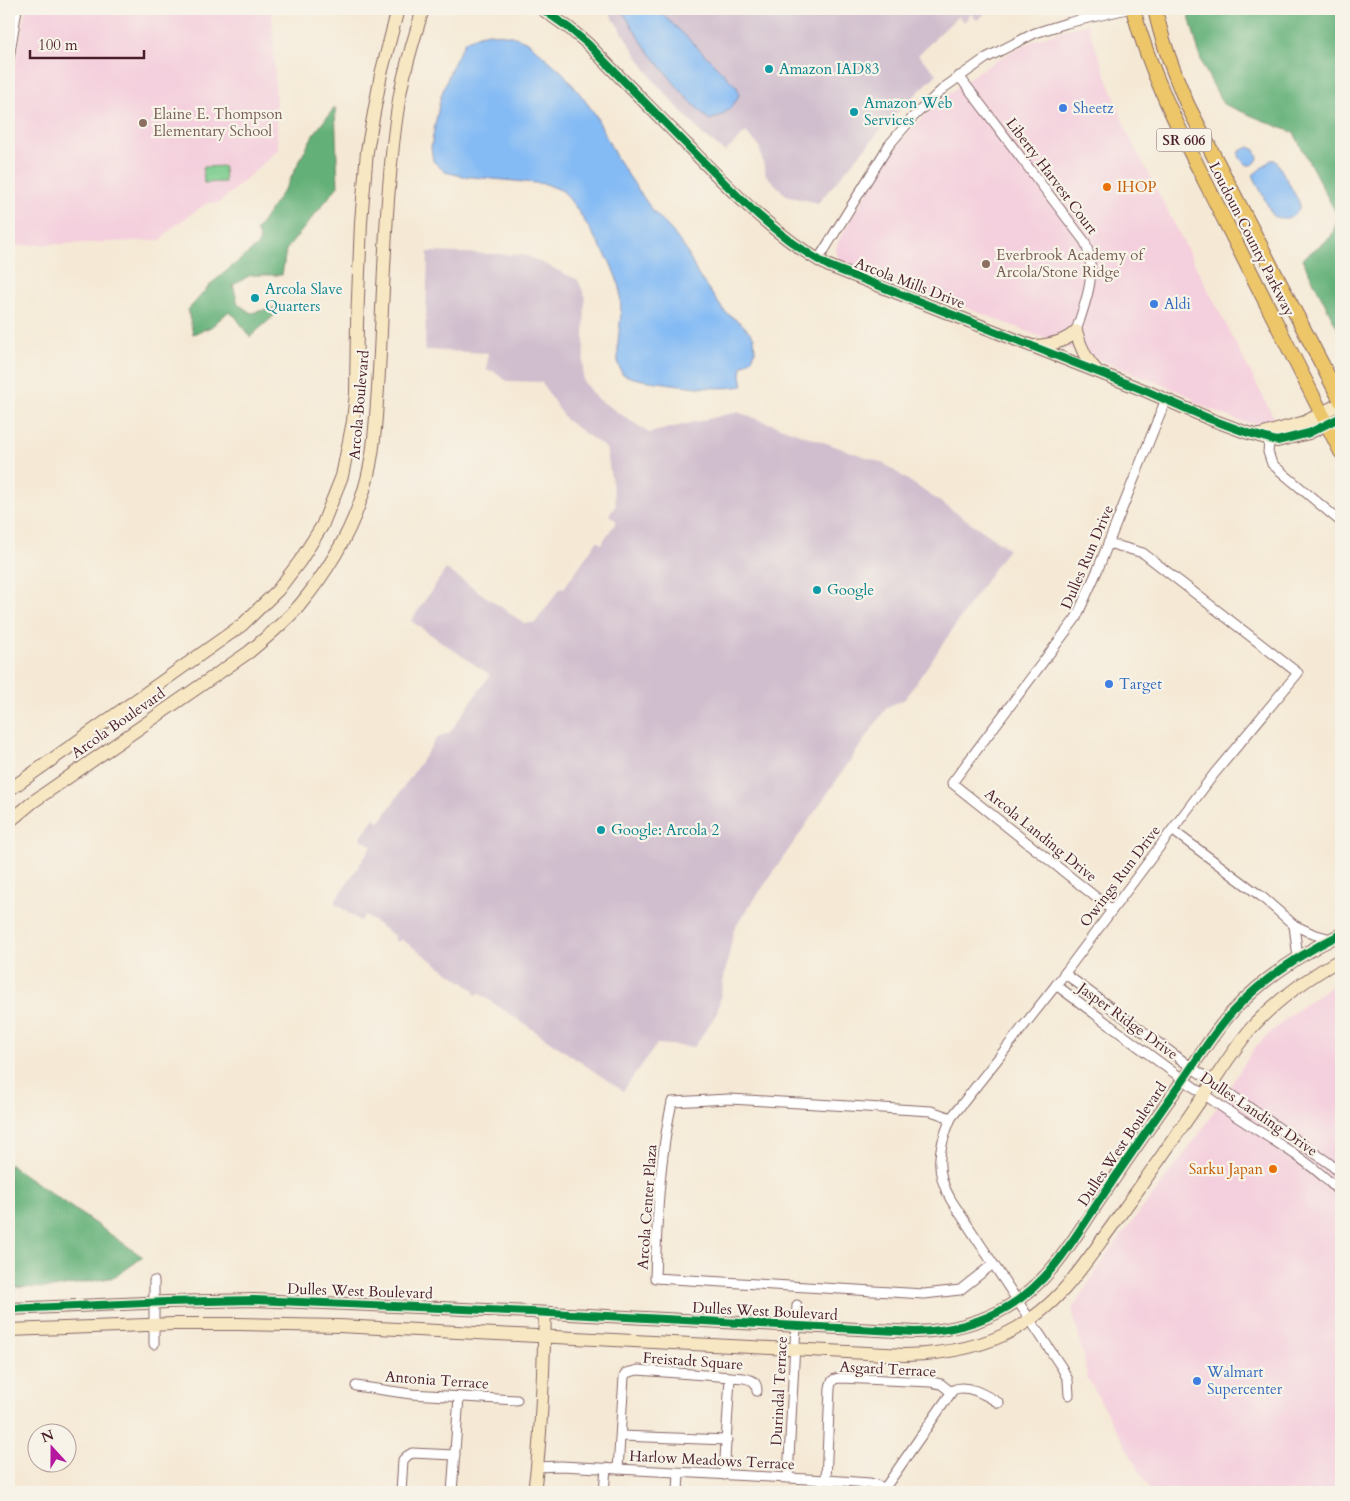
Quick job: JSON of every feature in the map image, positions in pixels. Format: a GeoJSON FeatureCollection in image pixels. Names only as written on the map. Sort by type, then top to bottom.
{"type":"FeatureCollection","features":[{"type":"Feature","properties":{"kind":"main road","name":"Loudoun County Parkway"},"geometry":{"type":"LineString","coordinates":[[1133,9],[1142,42],[1176,124],[1341,452]]}},
{"type":"Feature","properties":{"kind":"main road"},"geometry":{"type":"LineString","coordinates":[[1143,9],[1150,14],[1160,34]]}},
{"type":"Feature","properties":{"kind":"main road","name":"Loudoun County Parkway"},"geometry":{"type":"LineString","coordinates":[[1155,9],[1160,34],[1188,106],[1341,402]]}},
{"type":"Feature","properties":{"kind":"street"},"geometry":{"type":"LineString","coordinates":[[9,58],[17,9]]}},
{"type":"Feature","properties":{"kind":"street","name":"Arcola Boulevard"},"geometry":{"type":"LineString","coordinates":[[9,790],[242,624],[278,590],[300,561],[322,526],[342,476],[353,421],[356,393],[361,222],[367,151],[381,74],[398,9]]}},
{"type":"Feature","properties":{"kind":"street","name":"Arcola Boulevard"},"geometry":{"type":"LineString","coordinates":[[9,822],[34,801],[255,647],[298,607],[316,583],[348,530],[360,502],[370,466],[378,388],[392,156],[400,99],[422,9]]}},
{"type":"Feature","properties":{"kind":"street","name":"Arcola Mills Drive"},"geometry":{"type":"LineString","coordinates":[[542,9],[588,44],[733,193],[783,236],[818,260],[841,272],[1033,346],[1231,427],[1266,435],[1277,441],[1294,438],[1325,419],[1341,402]]}},
{"type":"Feature","properties":{"kind":"street"},"geometry":{"type":"LineString","coordinates":[[818,260],[890,144],[931,99],[959,76],[1001,50],[1035,33],[1067,22],[1127,9]]}},
{"type":"Feature","properties":{"kind":"street","name":"Liberty Harvest Court"},"geometry":{"type":"LineString","coordinates":[[959,76],[1086,242],[1091,258],[1091,280],[1076,331]]}},
{"type":"Feature","properties":{"kind":"street"},"geometry":{"type":"LineString","coordinates":[[1033,346],[1066,339],[1076,331],[1078,342],[1084,354],[1098,372]]}},
{"type":"Feature","properties":{"kind":"street","name":"Dulles Run Drive"},"geometry":{"type":"LineString","coordinates":[[952,783],[1072,625],[1087,596],[1166,399]]}},
{"type":"Feature","properties":{"kind":"street","name":"Arcola Mills Drive"},"geometry":{"type":"LineString","coordinates":[[1325,419],[1341,417]]}},
{"type":"Feature","properties":{"kind":"street"},"geometry":{"type":"LineString","coordinates":[[1266,435],[1269,456],[1275,467],[1341,522]]}},
{"type":"Feature","properties":{"kind":"street","name":"Owings Run Drive"},"geometry":{"type":"LineString","coordinates":[[1069,1395],[1068,1380],[1062,1368],[951,1200],[941,1179],[939,1169],[940,1153],[945,1131],[951,1118],[1056,985],[1214,774],[1298,673],[1143,552],[1108,543]]}},
{"type":"Feature","properties":{"kind":"street","name":"Arcola Landing Drive"},"geometry":{"type":"LineString","coordinates":[[952,783],[1112,910]]}},
{"type":"Feature","properties":{"kind":"street"},"geometry":{"type":"LineString","coordinates":[[1172,830],[1262,897],[1294,925],[1313,934],[1336,936]]}},
{"type":"Feature","properties":{"kind":"street"},"geometry":{"type":"LineString","coordinates":[[1294,925],[1298,958]]}},
{"type":"Feature","properties":{"kind":"street","name":"Dulles West Boulevard"},"geometry":{"type":"LineString","coordinates":[[9,1309],[254,1300],[916,1332],[934,1331],[971,1323],[1002,1310],[1018,1300],[1040,1282],[1056,1265],[1191,1067],[1233,1010],[1266,980],[1298,958],[1336,936]]}},
{"type":"Feature","properties":{"kind":"street"},"geometry":{"type":"LineString","coordinates":[[9,1330],[154,1325],[259,1324],[905,1354],[929,1354],[962,1350],[989,1341],[1016,1328],[1053,1302],[1074,1280],[1242,1040],[1274,1006],[1305,981],[1341,959]]}},
{"type":"Feature","properties":{"kind":"street","name":"Jasper Ridge Drive"},"geometry":{"type":"LineString","coordinates":[[1064,973],[1191,1067]]}},
{"type":"Feature","properties":{"kind":"street","name":"Jasper Ridge Drive"},"geometry":{"type":"LineString","coordinates":[[1056,985],[1183,1079]]}},
{"type":"Feature","properties":{"kind":"street","name":"Dulles Landing Drive"},"geometry":{"type":"LineString","coordinates":[[1191,1067],[1329,1163],[1341,1174]]}},
{"type":"Feature","properties":{"kind":"street","name":"Dulles Landing Drive"},"geometry":{"type":"LineString","coordinates":[[1183,1079],[1227,1111],[1322,1174],[1341,1194]]}},
{"type":"Feature","properties":{"kind":"street","name":"Arcola Center Plaza"},"geometry":{"type":"LineString","coordinates":[[951,1118],[931,1111],[816,1104],[729,1100],[672,1102],[665,1138],[658,1203],[655,1278],[924,1294],[960,1290],[993,1264]]}},
{"type":"Feature","properties":{"kind":"street"},"geometry":{"type":"LineString","coordinates":[[154,1281],[154,1344]]}},
{"type":"Feature","properties":{"kind":"street","name":"Durindal Terrace"},"geometry":{"type":"LineString","coordinates":[[788,1478],[797,1305]]}},
{"type":"Feature","properties":{"kind":"street"},"geometry":{"type":"LineString","coordinates":[[534,1492],[543,1387],[545,1313]]}},
{"type":"Feature","properties":{"kind":"street","name":"Freistadt Square"},"geometry":{"type":"LineString","coordinates":[[618,1469],[624,1377],[626,1373],[638,1370],[750,1379],[756,1384],[757,1391]]}},
{"type":"Feature","properties":{"kind":"street"},"geometry":{"type":"LineString","coordinates":[[724,1475],[730,1378]]}},
{"type":"Feature","properties":{"kind":"street","name":"Asgard Terrace"},"geometry":{"type":"LineString","coordinates":[[826,1480],[830,1388],[831,1382],[834,1379],[931,1382],[941,1384],[951,1392]]}},
{"type":"Feature","properties":{"kind":"street","name":"Antonia Terrace"},"geometry":{"type":"LineString","coordinates":[[356,1386],[410,1394],[517,1400]]}},
{"type":"Feature","properties":{"kind":"street"},"geometry":{"type":"LineString","coordinates":[[884,1490],[951,1392],[956,1388],[963,1388],[984,1395],[999,1403]]}},
{"type":"Feature","properties":{"kind":"street"},"geometry":{"type":"LineString","coordinates":[[452,1492],[459,1396]]}},
{"type":"Feature","properties":{"kind":"street"},"geometry":{"type":"LineString","coordinates":[[621,1436],[727,1440]]}},
{"type":"Feature","properties":{"kind":"street"},"geometry":{"type":"LineString","coordinates":[[401,1492],[403,1460],[406,1456],[412,1453],[455,1455]]}},
{"type":"Feature","properties":{"kind":"street","name":"Harlow Meadows Terrace"},"geometry":{"type":"LineString","coordinates":[[537,1467],[606,1468],[826,1480],[870,1484],[884,1490]]}},
{"type":"Feature","properties":{"kind":"street"},"geometry":{"type":"LineString","coordinates":[[604,1492],[606,1468]]}},
{"type":"Feature","properties":{"kind":"street"},"geometry":{"type":"LineString","coordinates":[[678,1492],[679,1472]]}},
{"type":"Feature","properties":{"kind":"shaded area","name":"Elaine E. Thompson Elementary School"},"geometry":{"type":"Polygon","coordinates":[[[26,9],[272,9],[278,150],[219,203],[207,203],[172,228],[161,240],[10,246],[9,96],[26,9]]]}},
{"type":"Feature","properties":{"kind":"shaded area"},"geometry":{"type":"Polygon","coordinates":[[[607,9],[990,9],[977,20],[971,14],[964,22],[958,16],[918,55],[937,74],[892,117],[818,203],[787,196],[766,175],[759,146],[746,132],[725,152],[701,133],[655,82],[607,9]]]}},
{"type":"Feature","properties":{"kind":"shaded area"},"geometry":{"type":"Polygon","coordinates":[[[1087,24],[1128,134],[1278,426],[1265,426],[1240,421],[1195,403],[1191,397],[1178,391],[983,314],[842,262],[836,253],[839,240],[880,170],[911,129],[937,103],[976,73],[1009,53],[1038,39],[1087,24]]]}},
{"type":"Feature","properties":{"kind":"shaded area"},"geometry":{"type":"Polygon","coordinates":[[[428,252],[525,255],[578,280],[585,296],[583,381],[595,397],[649,433],[737,412],[883,463],[1008,548],[905,699],[887,707],[734,929],[717,1013],[694,1047],[657,1044],[623,1091],[479,993],[477,995],[473,992],[474,990],[401,939],[398,942],[394,939],[396,937],[365,915],[360,921],[334,903],[372,846],[360,838],[374,818],[380,822],[437,738],[450,732],[490,675],[411,621],[446,569],[524,623],[535,623],[561,587],[564,588],[597,541],[601,544],[617,521],[609,515],[616,505],[606,448],[566,420],[541,382],[507,381],[493,371],[487,371],[488,353],[425,350],[428,252]]]}},
{"type":"Feature","properties":{"kind":"shaded area"},"geometry":{"type":"Polygon","coordinates":[[[1341,979],[1341,1492],[1151,1492],[1087,1377],[1072,1309],[1109,1252],[1198,1136],[1256,1046],[1290,1015],[1341,979]]]}},
{"type":"Feature","properties":{"kind":"green space"},"geometry":{"type":"Polygon","coordinates":[[[1187,9],[1341,9],[1341,335],[1302,259],[1331,237],[1338,217],[1294,133],[1223,104],[1202,64],[1187,9]]]}},
{"type":"Feature","properties":{"kind":"green space"},"geometry":{"type":"Polygon","coordinates":[[[335,107],[338,186],[286,250],[282,275],[251,275],[233,285],[238,304],[251,313],[277,307],[275,315],[250,337],[235,316],[228,312],[211,327],[193,334],[188,310],[212,283],[257,246],[260,239],[256,231],[287,185],[313,135],[335,107]]]}},
{"type":"Feature","properties":{"kind":"green space"},"geometry":{"type":"Polygon","coordinates":[[[224,166],[225,182],[204,183],[203,167],[224,166]]]}},
{"type":"Feature","properties":{"kind":"green space"},"geometry":{"type":"Polygon","coordinates":[[[9,1164],[143,1257],[115,1277],[53,1288],[9,1287],[9,1164]]]}},
{"type":"Feature","properties":{"kind":"water"},"geometry":{"type":"Polygon","coordinates":[[[621,9],[657,9],[737,87],[739,95],[731,108],[719,117],[709,120],[684,95],[645,47],[621,9]]]}},
{"type":"Feature","properties":{"kind":"water"},"geometry":{"type":"Polygon","coordinates":[[[489,33],[512,36],[528,42],[563,73],[595,114],[616,157],[652,210],[672,231],[686,250],[698,275],[725,312],[742,324],[754,337],[755,351],[752,359],[742,366],[743,386],[716,388],[690,386],[640,379],[622,374],[618,363],[621,314],[620,287],[610,262],[577,209],[563,191],[546,184],[462,176],[445,172],[433,161],[431,147],[435,125],[441,96],[452,67],[465,41],[489,33]]]}},
{"type":"Feature","properties":{"kind":"water"},"geometry":{"type":"Polygon","coordinates":[[[1249,147],[1255,150],[1258,158],[1251,165],[1245,164],[1239,156],[1240,151],[1249,147]]]}},
{"type":"Feature","properties":{"kind":"water"},"geometry":{"type":"Polygon","coordinates":[[[1271,160],[1275,160],[1278,164],[1299,202],[1298,211],[1291,217],[1277,218],[1273,216],[1253,175],[1271,160]]]}},
{"type":"Feature","properties":{"kind":"cycle path"},"geometry":{"type":"LineString","coordinates":[[542,9],[588,44],[720,179],[754,211],[790,241],[829,266],[1245,432],[1277,441],[1309,433],[1341,417]]}},
{"type":"Feature","properties":{"kind":"cycle path"},"geometry":{"type":"LineString","coordinates":[[9,1309],[254,1300],[916,1332],[964,1325],[987,1317],[1009,1306],[1048,1273],[1069,1247],[1208,1042],[1227,1018],[1246,998],[1271,977],[1312,949],[1341,934]]}},
{"type":"Feature","properties":{"kind":"place","name":"Amazon IAD83"},"geometry":{"type":"Point","coordinates":[769,69]}},
{"type":"Feature","properties":{"kind":"place","name":"Sheetz"},"geometry":{"type":"Point","coordinates":[1063,108]}},
{"type":"Feature","properties":{"kind":"place","name":"Amazon Web Services"},"geometry":{"type":"Point","coordinates":[854,112]}},
{"type":"Feature","properties":{"kind":"place","name":"Elaine E. Thompson Elementary School"},"geometry":{"type":"Point","coordinates":[143,123]}},
{"type":"Feature","properties":{"kind":"place","name":"IHOP"},"geometry":{"type":"Point","coordinates":[1107,187]}},
{"type":"Feature","properties":{"kind":"place","name":"Everbrook Academy of Arcola/Stone Ridge"},"geometry":{"type":"Point","coordinates":[986,264]}},
{"type":"Feature","properties":{"kind":"place","name":"Arcola Slave Quarters"},"geometry":{"type":"Point","coordinates":[255,298]}},
{"type":"Feature","properties":{"kind":"place","name":"Aldi"},"geometry":{"type":"Point","coordinates":[1154,304]}},
{"type":"Feature","properties":{"kind":"place","name":"Google"},"geometry":{"type":"Point","coordinates":[817,590]}},
{"type":"Feature","properties":{"kind":"place","name":"Target"},"geometry":{"type":"Point","coordinates":[1109,684]}},
{"type":"Feature","properties":{"kind":"place","name":"Google: Arcola 2"},"geometry":{"type":"Point","coordinates":[601,830]}},
{"type":"Feature","properties":{"kind":"place","name":"Sarku Japan"},"geometry":{"type":"Point","coordinates":[1273,1169]}},
{"type":"Feature","properties":{"kind":"place","name":"Walmart Supercenter"},"geometry":{"type":"Point","coordinates":[1197,1381]}}]}
